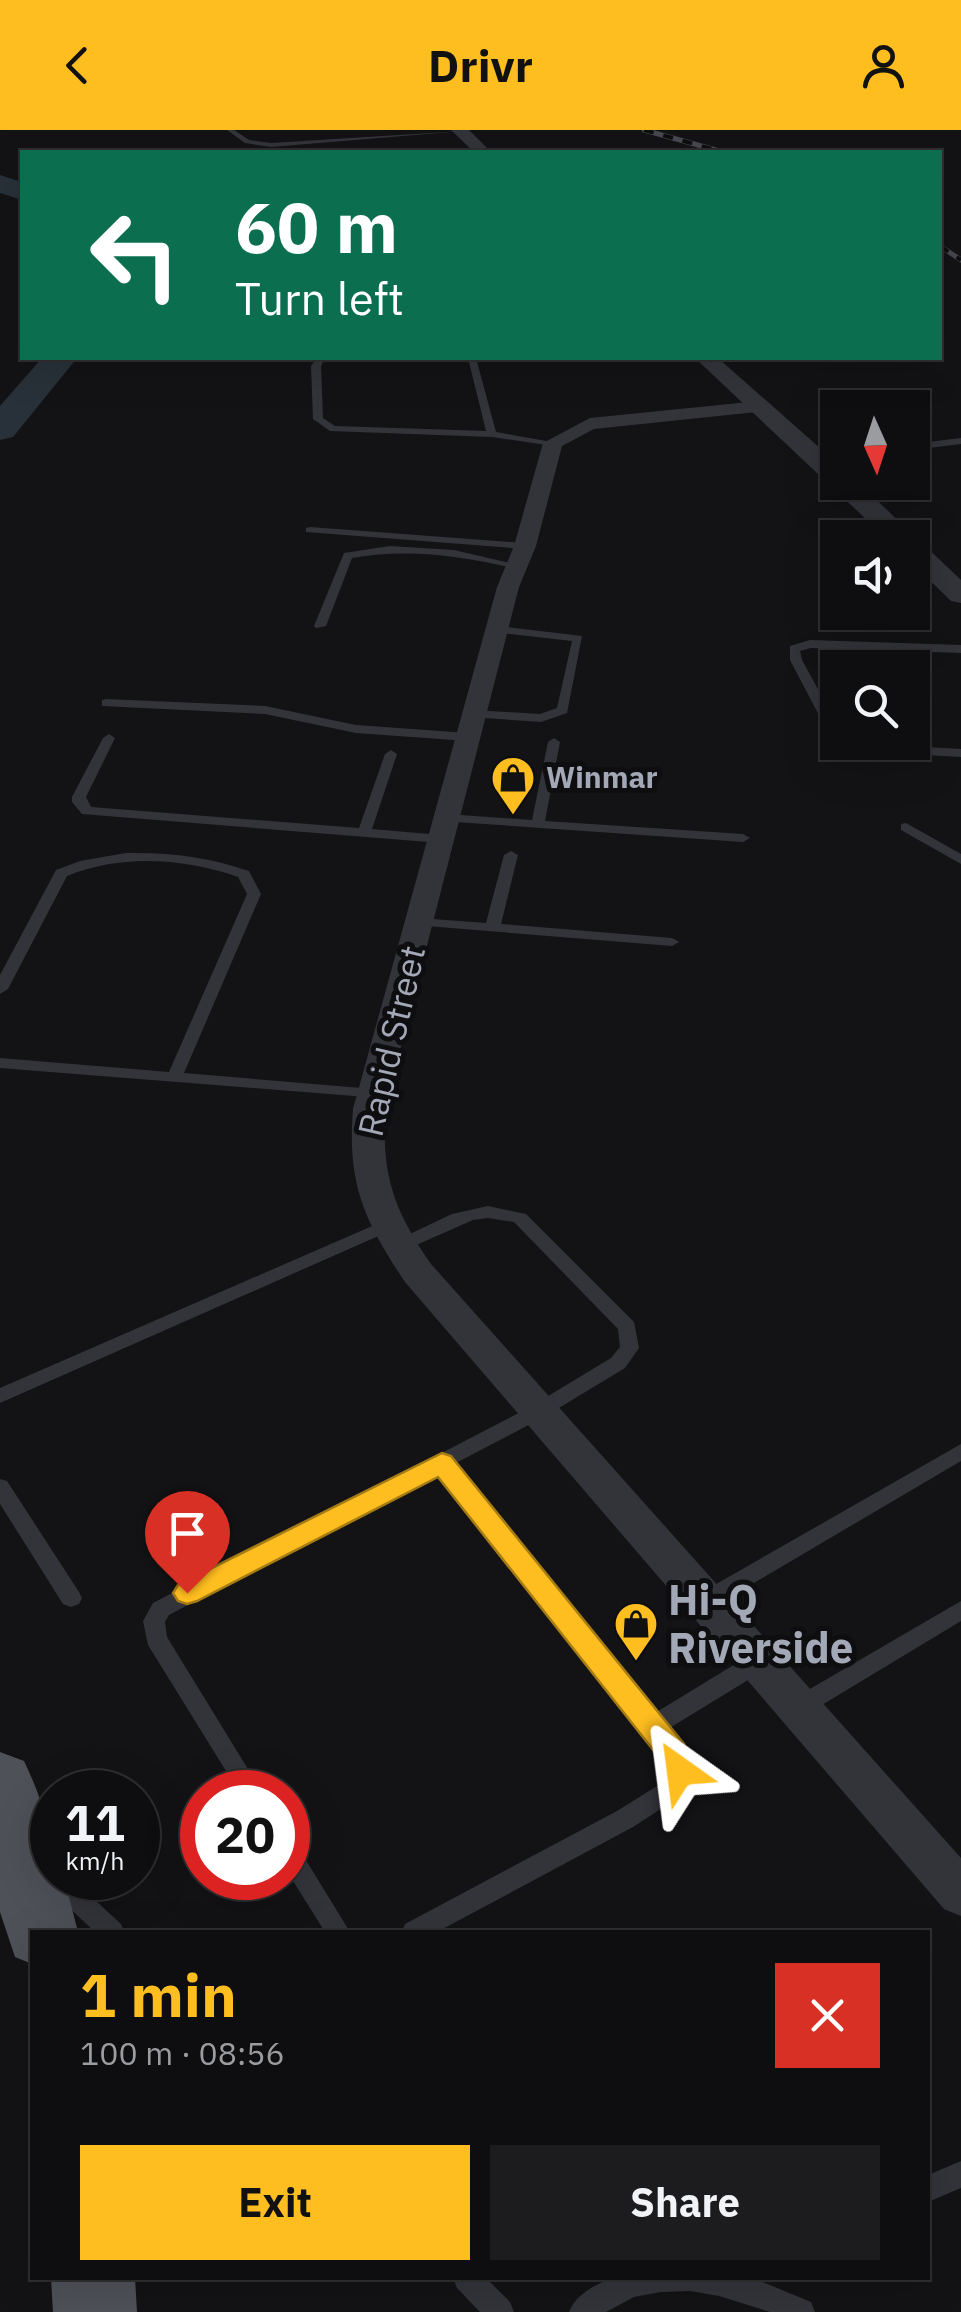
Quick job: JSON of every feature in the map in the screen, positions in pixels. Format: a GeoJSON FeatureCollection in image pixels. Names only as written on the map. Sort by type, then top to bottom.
{"type":"FeatureCollection","features":[{"type":"Feature","properties":{"kind":"main road"},"geometry":{"type":"LineString","coordinates":[[38,1900],[41,1930]]}},
{"type":"Feature","properties":{"kind":"street"},"geometry":{"type":"LineString","coordinates":[[459,130],[481,150]]}},
{"type":"Feature","properties":{"kind":"street"},"geometry":{"type":"LineString","coordinates":[[713,360],[759,406],[820,451]]}},
{"type":"Feature","properties":{"kind":"street"},"geometry":{"type":"LineString","coordinates":[[553,443],[561,435],[590,424],[759,406]]}},
{"type":"Feature","properties":{"kind":"street","name":"Rapid Street"},"geometry":{"type":"LineString","coordinates":[[553,443],[496,630],[372,1094],[366,1141],[371,1192],[392,1236],[537,1412],[961,1892]]}},
{"type":"Feature","properties":{"kind":"street"},"geometry":{"type":"LineString","coordinates":[[862,500],[882,520]]}},
{"type":"Feature","properties":{"kind":"street"},"geometry":{"type":"LineString","coordinates":[[930,565],[961,594]]}},
{"type":"Feature","properties":{"kind":"lane"},"geometry":{"type":"LineString","coordinates":[[230,130],[248,142],[271,146],[459,130]]}},
{"type":"Feature","properties":{"kind":"lane"},"geometry":{"type":"LineString","coordinates":[[320,360],[316,366],[318,419],[333,429],[492,434],[553,443]]}},
{"type":"Feature","properties":{"kind":"lane"},"geometry":{"type":"LineString","coordinates":[[473,360],[492,434]]}},
{"type":"Feature","properties":{"kind":"lane"},"geometry":{"type":"LineString","coordinates":[[930,445],[961,441]]}},
{"type":"Feature","properties":{"kind":"lane"},"geometry":{"type":"LineString","coordinates":[[310,530],[521,556]]}},
{"type":"Feature","properties":{"kind":"lane"},"geometry":{"type":"LineString","coordinates":[[320,626],[348,555],[373,550],[521,556]]}},
{"type":"Feature","properties":{"kind":"lane"},"geometry":{"type":"LineString","coordinates":[[106,703],[265,710],[356,729],[471,726],[541,718],[563,710],[580,640],[565,635],[496,630]]}},
{"type":"Feature","properties":{"kind":"lane"},"geometry":{"type":"LineString","coordinates":[[820,705],[794,649],[810,644],[961,649]]}},
{"type":"Feature","properties":{"kind":"lane"},"geometry":{"type":"LineString","coordinates":[[109,738],[79,796],[81,807],[88,811],[364,833],[538,824],[743,838]]}},
{"type":"Feature","properties":{"kind":"lane"},"geometry":{"type":"LineString","coordinates":[[538,824],[554,742]]}},
{"type":"Feature","properties":{"kind":"lane"},"geometry":{"type":"LineString","coordinates":[[930,751],[961,753]]}},
{"type":"Feature","properties":{"kind":"lane"},"geometry":{"type":"LineString","coordinates":[[364,833],[392,754]]}},
{"type":"Feature","properties":{"kind":"lane"},"geometry":{"type":"LineString","coordinates":[[906,827],[961,860]]}},
{"type":"Feature","properties":{"kind":"lane"},"geometry":{"type":"LineString","coordinates":[[492,929],[511,856]]}},
{"type":"Feature","properties":{"kind":"lane"},"geometry":{"type":"LineString","coordinates":[[0,988],[61,873],[77,865],[121,857],[213,864],[244,874],[254,894],[174,1078]]}},
{"type":"Feature","properties":{"kind":"lane"},"geometry":{"type":"LineString","coordinates":[[418,922],[672,942]]}},
{"type":"Feature","properties":{"kind":"lane"},"geometry":{"type":"LineString","coordinates":[[0,1063],[372,1094]]}},
{"type":"Feature","properties":{"kind":"lane"},"geometry":{"type":"LineString","coordinates":[[0,1396],[392,1236],[478,1210],[507,1212],[520,1218],[627,1328],[632,1342],[627,1355],[537,1412],[168,1603],[157,1616],[153,1631],[156,1639],[237,1770]]}},
{"type":"Feature","properties":{"kind":"lane"},"geometry":{"type":"LineString","coordinates":[[705,1601],[961,1452]]}},
{"type":"Feature","properties":{"kind":"lane"},"geometry":{"type":"LineString","coordinates":[[418,1930],[625,1819],[671,1790],[678,1779],[678,1763],[652,1727],[442,1463]]}},
{"type":"Feature","properties":{"kind":"lane"},"geometry":{"type":"LineString","coordinates":[[0,1487],[71,1598]]}},
{"type":"Feature","properties":{"kind":"lane"},"geometry":{"type":"LineString","coordinates":[[799,1707],[961,1610]]}},
{"type":"Feature","properties":{"kind":"lane"},"geometry":{"type":"LineString","coordinates":[[652,1727],[759,1662]]}},
{"type":"Feature","properties":{"kind":"lane"},"geometry":{"type":"LineString","coordinates":[[310,1887],[337,1930]]}},
{"type":"Feature","properties":{"kind":"lane"},"geometry":{"type":"LineString","coordinates":[[83,1900],[110,1930]]}},
{"type":"Feature","properties":{"kind":"lane"},"geometry":{"type":"LineString","coordinates":[[930,2188],[961,2174]]}},
{"type":"Feature","properties":{"kind":"lane"},"geometry":{"type":"LineString","coordinates":[[469,2280],[500,2312]]}},
{"type":"Feature","properties":{"kind":"lane"},"geometry":{"type":"LineString","coordinates":[[584,2312],[612,2292],[642,2280]]}},
{"type":"Feature","properties":{"kind":"lane"},"geometry":{"type":"LineString","coordinates":[[689,2280],[741,2286],[801,2312]]}},
{"type":"Feature","properties":{"kind":"lane"},"geometry":{"type":"LineString","coordinates":[[103,2312],[104,2293]]}},
{"type":"Feature","properties":{"kind":"waterway"},"geometry":{"type":"LineString","coordinates":[[0,183],[20,191]]}},
{"type":"Feature","properties":{"kind":"waterway"},"geometry":{"type":"LineString","coordinates":[[0,429],[58,360]]}},
{"type":"Feature","properties":{"kind":"railway"},"geometry":{"type":"LineString","coordinates":[[644,130],[716,150]]}},
{"type":"Feature","properties":{"kind":"railway"},"geometry":{"type":"LineString","coordinates":[[942,247],[961,260]]}},
{"type":"Feature","properties":{"kind":"place","name":"Winmar"},"geometry":{"type":"Point","coordinates":[513,816]}},
{"type":"Feature","properties":{"kind":"place","name":"Hi-Q Riverside"},"geometry":{"type":"Point","coordinates":[636,1662]}},
{"type":"Feature","properties":{"kind":"route"},"geometry":{"type":"LineString","coordinates":[[187,1593],[442,1463],[673,1754],[680,1771]]}}]}
